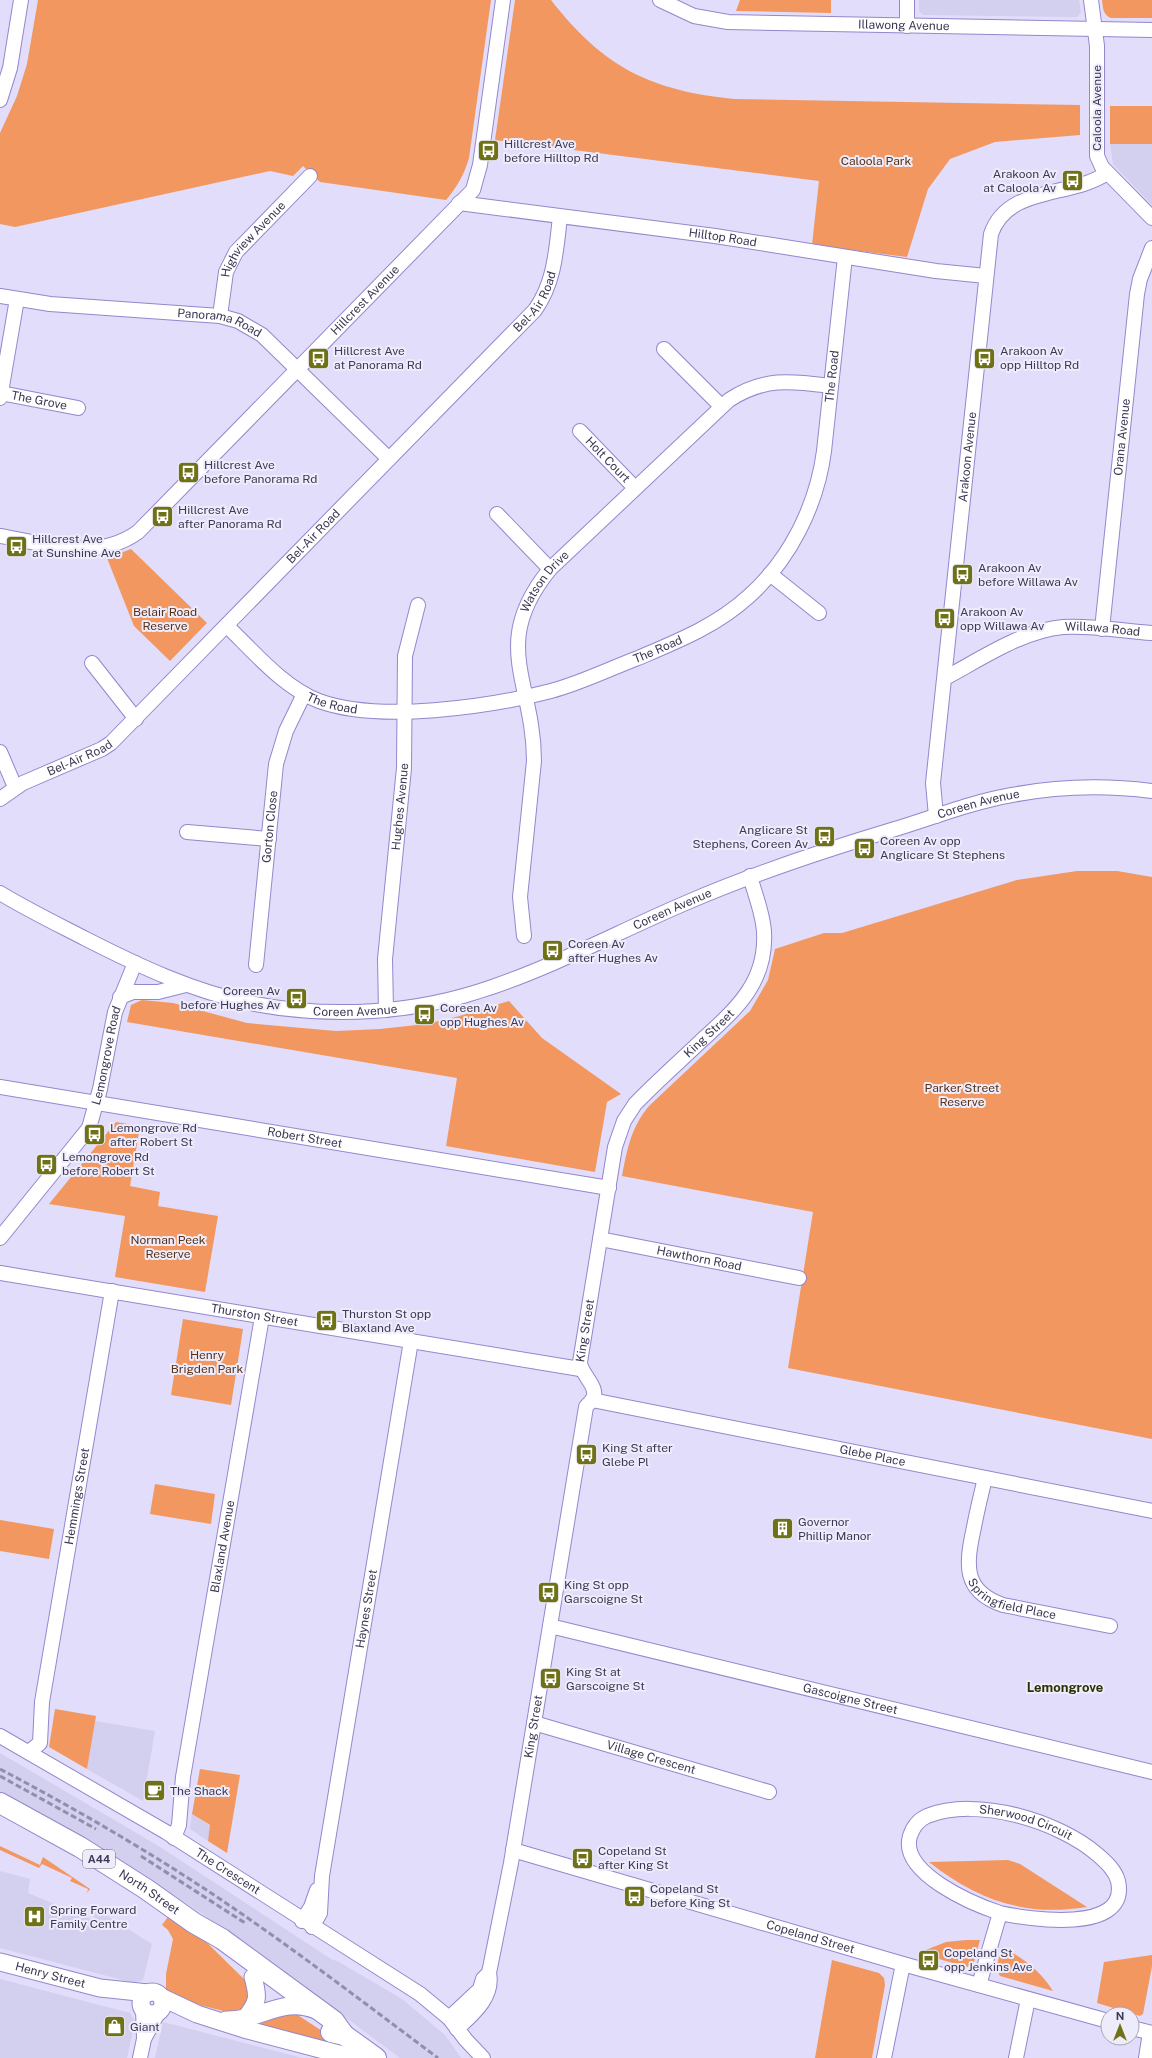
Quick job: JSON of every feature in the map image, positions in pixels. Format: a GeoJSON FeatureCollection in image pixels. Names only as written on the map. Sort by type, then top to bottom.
{"type":"FeatureCollection","features":[{"type":"Feature","properties":{"kind":"highway","name":"North Street"},"geometry":{"type":"LineString","coordinates":[[0,1803],[80,1847],[146,1889],[194,1923],[222,1939],[320,2011]]}},
{"type":"Feature","properties":{"kind":"highway","name":"North Street"},"geometry":{"type":"LineString","coordinates":[[194,1923],[215,1944],[288,2005]]}},
{"type":"Feature","properties":{"kind":"highway","name":"A44"},"geometry":{"type":"LineString","coordinates":[[288,2005],[325,2030],[344,2035]]}},
{"type":"Feature","properties":{"kind":"highway","name":"A44"},"geometry":{"type":"LineString","coordinates":[[320,2011],[334,2021],[344,2035],[376,2058]]}},
{"type":"Feature","properties":{"kind":"highway"},"geometry":{"type":"LineString","coordinates":[[1149,2058],[1152,2040]]}},
{"type":"Feature","properties":{"kind":"main road","name":"Henry Street"},"geometry":{"type":"LineString","coordinates":[[0,1962],[100,1988],[152,2005],[217,2019]]}},
{"type":"Feature","properties":{"kind":"main road"},"geometry":{"type":"LineString","coordinates":[[245,2019],[257,2002],[257,1989],[253,1977]]}},
{"type":"Feature","properties":{"kind":"main road"},"geometry":{"type":"LineString","coordinates":[[217,2019],[245,2019],[288,2005],[306,2005],[320,2011]]}},
{"type":"Feature","properties":{"kind":"main road"},"geometry":{"type":"LineString","coordinates":[[217,2019],[244,2029],[354,2058]]}},
{"type":"Feature","properties":{"kind":"street"},"geometry":{"type":"LineString","coordinates":[[0,100],[10,68],[21,0]]}},
{"type":"Feature","properties":{"kind":"street","name":"Hillcrest Avenue"},"geometry":{"type":"LineString","coordinates":[[0,536],[85,550],[110,546],[127,539],[145,525],[459,202],[473,190],[478,177],[504,0]]}},
{"type":"Feature","properties":{"kind":"street","name":"Illawong Avenue"},"geometry":{"type":"LineString","coordinates":[[660,0],[694,16],[720,22],[1152,30]]}},
{"type":"Feature","properties":{"kind":"street"},"geometry":{"type":"LineString","coordinates":[[907,0],[907,26]]}},
{"type":"Feature","properties":{"kind":"street","name":"Caloola Avenue"},"geometry":{"type":"LineString","coordinates":[[1091,0],[1097,46],[1096,150],[1098,161],[1107,173],[1152,218]]}},
{"type":"Feature","properties":{"kind":"street","name":"Arakoon Avenue"},"geometry":{"type":"LineString","coordinates":[[936,816],[933,783],[986,276],[993,230],[1001,217],[1010,208],[1024,200],[1087,184],[1107,173]]}},
{"type":"Feature","properties":{"kind":"street","name":"Highview Avenue"},"geometry":{"type":"LineString","coordinates":[[220,316],[226,272],[236,252],[310,176]]}},
{"type":"Feature","properties":{"kind":"street","name":"Hilltop Road"},"geometry":{"type":"LineString","coordinates":[[459,202],[560,217],[715,236],[936,271],[986,276]]}},
{"type":"Feature","properties":{"kind":"street","name":"Bel-Air Road"},"geometry":{"type":"LineString","coordinates":[[0,799],[15,787],[106,747],[136,720],[540,303],[553,271],[560,217]]}},
{"type":"Feature","properties":{"kind":"street","name":"Orana Avenue"},"geometry":{"type":"LineString","coordinates":[[1102,629],[1137,294],[1140,279],[1152,248]]}},
{"type":"Feature","properties":{"kind":"street","name":"The Road"},"geometry":{"type":"LineString","coordinates":[[227,626],[286,682],[304,694],[318,700],[352,709],[405,711],[466,706],[552,690],[582,680],[698,632],[739,604],[770,574],[798,532],[816,487],[822,463],[845,257]]}},
{"type":"Feature","properties":{"kind":"street","name":"Panorama Road"},"geometry":{"type":"LineString","coordinates":[[0,296],[50,304],[220,316],[238,321],[254,329],[389,459]]}},
{"type":"Feature","properties":{"kind":"street"},"geometry":{"type":"LineString","coordinates":[[0,396],[17,299]]}},
{"type":"Feature","properties":{"kind":"street"},"geometry":{"type":"LineString","coordinates":[[664,349],[721,406]]}},
{"type":"Feature","properties":{"kind":"street","name":"Watson Drive"},"geometry":{"type":"LineString","coordinates":[[524,936],[520,911],[520,897],[534,761],[533,737],[517,658],[519,628],[528,600],[550,569],[721,406],[738,393],[765,383],[784,381],[831,386]]}},
{"type":"Feature","properties":{"kind":"street","name":"The Grove"},"geometry":{"type":"LineString","coordinates":[[0,396],[78,408]]}},
{"type":"Feature","properties":{"kind":"street","name":"Holt Court"},"geometry":{"type":"LineString","coordinates":[[580,431],[635,488]]}},
{"type":"Feature","properties":{"kind":"street"},"geometry":{"type":"LineString","coordinates":[[497,514],[550,569]]}},
{"type":"Feature","properties":{"kind":"street"},"geometry":{"type":"LineString","coordinates":[[770,574],[819,613]]}},
{"type":"Feature","properties":{"kind":"street","name":"Hughes Avenue"},"geometry":{"type":"LineString","coordinates":[[386,1010],[385,959],[404,782],[405,656],[418,605]]}},
{"type":"Feature","properties":{"kind":"street","name":"Willawa Road"},"geometry":{"type":"LineString","coordinates":[[945,678],[1012,642],[1038,632],[1074,627],[1152,633]]}},
{"type":"Feature","properties":{"kind":"street"},"geometry":{"type":"LineString","coordinates":[[92,664],[136,720]]}},
{"type":"Feature","properties":{"kind":"street","name":"Gorton Close"},"geometry":{"type":"LineString","coordinates":[[256,965],[278,753],[286,731],[304,694]]}},
{"type":"Feature","properties":{"kind":"street"},"geometry":{"type":"LineString","coordinates":[[0,752],[15,787]]}},
{"type":"Feature","properties":{"kind":"street","name":"Coreen Avenue"},"geometry":{"type":"LineString","coordinates":[[0,893],[135,963],[186,985],[212,994],[270,1007],[322,1012],[386,1010],[434,1003],[491,988],[529,973],[686,902],[750,876],[817,853],[1005,796],[1048,789],[1098,787],[1152,791]]}},
{"type":"Feature","properties":{"kind":"street"},"geometry":{"type":"LineString","coordinates":[[187,832],[269,839]]}},
{"type":"Feature","properties":{"kind":"street","name":"King Street"},"geometry":{"type":"LineString","coordinates":[[453,2023],[480,1989],[483,1979],[489,1973],[513,1850],[586,1407],[592,1400],[593,1389],[580,1369],[580,1362],[615,1146],[629,1112],[643,1096],[735,1010],[753,984],[762,959],[764,932],[762,915],[750,876]]}},
{"type":"Feature","properties":{"kind":"street","name":"Lemongrove Road"},"geometry":{"type":"LineString","coordinates":[[0,1238],[85,1135],[97,1104],[112,1022],[120,997],[135,963]]}},
{"type":"Feature","properties":{"kind":"street"},"geometry":{"type":"LineString","coordinates":[[120,997],[132,992],[158,992],[186,985]]}},
{"type":"Feature","properties":{"kind":"street","name":"Robert Street"},"geometry":{"type":"LineString","coordinates":[[0,1087],[609,1188]]}},
{"type":"Feature","properties":{"kind":"street","name":"Hawthorn Road"},"geometry":{"type":"LineString","coordinates":[[600,1239],[798,1278]]}},
{"type":"Feature","properties":{"kind":"street","name":"Thurston Street"},"geometry":{"type":"LineString","coordinates":[[0,1273],[580,1369]]}},
{"type":"Feature","properties":{"kind":"street","name":"Hemmings Street"},"geometry":{"type":"LineString","coordinates":[[29,1752],[30,1737],[42,1702],[112,1291]]}},
{"type":"Feature","properties":{"kind":"street","name":"Blaxland Avenue"},"geometry":{"type":"LineString","coordinates":[[170,1835],[183,1777],[262,1317]]}},
{"type":"Feature","properties":{"kind":"street","name":"Haynes Street"},"geometry":{"type":"LineString","coordinates":[[307,1924],[311,1907],[322,1876],[411,1341]]}},
{"type":"Feature","properties":{"kind":"street","name":"Glebe Place"},"geometry":{"type":"LineString","coordinates":[[592,1400],[1152,1511]]}},
{"type":"Feature","properties":{"kind":"street","name":"Springfield Place"},"geometry":{"type":"LineString","coordinates":[[985,1478],[967,1561],[970,1578],[976,1589],[991,1600],[1004,1606],[1110,1626]]}},
{"type":"Feature","properties":{"kind":"street","name":"Gascoigne Street"},"geometry":{"type":"LineString","coordinates":[[550,1626],[1152,1772]]}},
{"type":"Feature","properties":{"kind":"street","name":"Village Crescent"},"geometry":{"type":"LineString","coordinates":[[534,1723],[769,1792]]}},
{"type":"Feature","properties":{"kind":"street","name":"The Crescent"},"geometry":{"type":"LineString","coordinates":[[0,1736],[170,1835],[307,1924],[420,1994],[453,2023],[482,2058]]}},
{"type":"Feature","properties":{"kind":"street","name":"Sherwood Circuit"},"geometry":{"type":"LineString","coordinates":[[962,1810],[993,1811],[1023,1816],[1057,1830],[1083,1844],[1110,1866],[1118,1881],[1117,1896],[1113,1904],[1103,1913],[1093,1916],[1076,1919],[1042,1920],[1000,1913],[953,1892],[931,1877],[916,1863],[910,1854],[909,1843],[912,1829],[918,1822],[931,1815],[962,1810]]}},
{"type":"Feature","properties":{"kind":"street","name":"Copeland Street"},"geometry":{"type":"LineString","coordinates":[[513,1850],[1028,2000],[1100,2019]]}},
{"type":"Feature","properties":{"kind":"street"},"geometry":{"type":"LineString","coordinates":[[979,1985],[1000,1913]]}},
{"type":"Feature","properties":{"kind":"street"},"geometry":{"type":"LineString","coordinates":[[884,2058],[903,1964]]}},
{"type":"Feature","properties":{"kind":"street"},"geometry":{"type":"LineString","coordinates":[[1016,2058],[1028,2000]]}},
{"type":"Feature","properties":{"kind":"street"},"geometry":{"type":"LineString","coordinates":[[140,2058],[152,2005]]}},
{"type":"Feature","properties":{"kind":"street"},"geometry":{"type":"LineString","coordinates":[[1140,2030],[1152,2033]]}},
{"type":"Feature","properties":{"kind":"shaded area"},"geometry":{"type":"Polygon","coordinates":[[[919,0],[1079,0],[1081,12],[1077,17],[923,15],[919,11],[919,0]]]}},
{"type":"Feature","properties":{"kind":"shaded area"},"geometry":{"type":"Polygon","coordinates":[[[1110,144],[1152,144],[1152,205],[1113,164],[1110,144]]]}},
{"type":"Feature","properties":{"kind":"shaded area"},"geometry":{"type":"Polygon","coordinates":[[[95,1721],[155,1731],[143,1801],[87,1769],[95,1721]]]}},
{"type":"Feature","properties":{"kind":"shaded area"},"geometry":{"type":"Polygon","coordinates":[[[0,1753],[157,1845],[331,1959],[339,1962],[402,1999],[445,2035],[461,2058],[400,2058],[259,1953],[192,1907],[96,1845],[0,1793],[0,1753]]]}},
{"type":"Feature","properties":{"kind":"shaded area"},"geometry":{"type":"Polygon","coordinates":[[[192,1814],[210,1826],[208,1841],[190,1829],[192,1814]]]}},
{"type":"Feature","properties":{"kind":"shaded area"},"geometry":{"type":"Polygon","coordinates":[[[0,1871],[30,1879],[28,1893],[93,1920],[96,1909],[152,1944],[143,1980],[134,1983],[0,1948],[0,1871]]]}},
{"type":"Feature","properties":{"kind":"shaded area"},"geometry":{"type":"Polygon","coordinates":[[[0,1979],[130,2013],[135,2021],[127,2058],[0,2058],[0,1979]]]}},
{"type":"Feature","properties":{"kind":"shaded area"},"geometry":{"type":"Polygon","coordinates":[[[163,2022],[303,2058],[155,2058],[163,2022]]]}},
{"type":"Feature","properties":{"kind":"green space"},"geometry":{"type":"Polygon","coordinates":[[[38,0],[491,0],[469,158],[465,170],[457,185],[446,200],[320,182],[303,166],[293,176],[270,171],[15,227],[0,224],[0,133],[17,96],[27,64],[38,0]]]}},
{"type":"Feature","properties":{"kind":"green space","name":"Caloola Park"},"geometry":{"type":"Polygon","coordinates":[[[515,0],[551,0],[570,23],[590,43],[610,59],[631,72],[678,90],[735,99],[1080,105],[1080,135],[995,142],[950,159],[928,189],[907,257],[812,245],[819,181],[495,140],[515,0]]]}},
{"type":"Feature","properties":{"kind":"green space"},"geometry":{"type":"Polygon","coordinates":[[[740,0],[831,0],[831,13],[736,11],[740,0]]]}},
{"type":"Feature","properties":{"kind":"green space"},"geometry":{"type":"Polygon","coordinates":[[[1102,0],[1152,0],[1152,18],[1108,17],[1103,8],[1102,0]]]}},
{"type":"Feature","properties":{"kind":"green space"},"geometry":{"type":"Polygon","coordinates":[[[1110,106],[1152,106],[1152,144],[1110,144],[1110,106]]]}},
{"type":"Feature","properties":{"kind":"green space","name":"Belair Road Reserve"},"geometry":{"type":"Polygon","coordinates":[[[131,549],[207,623],[170,661],[134,626],[107,558],[131,549]]]}},
{"type":"Feature","properties":{"kind":"green space","name":"Parker Street Reserve"},"geometry":{"type":"Polygon","coordinates":[[[1077,871],[1117,871],[1152,877],[1152,1439],[788,1368],[813,1212],[622,1176],[628,1148],[638,1122],[649,1106],[750,1011],[768,980],[775,949],[824,933],[842,933],[1017,880],[1077,871]]]}},
{"type":"Feature","properties":{"kind":"green space"},"geometry":{"type":"Polygon","coordinates":[[[142,1000],[173,1003],[247,1023],[336,1031],[380,1029],[426,1024],[456,1017],[509,1001],[542,1038],[621,1094],[607,1102],[595,1172],[446,1146],[457,1078],[127,1022],[131,1005],[142,1000]]]}},
{"type":"Feature","properties":{"kind":"green space","name":"Norman Peek Reserve"},"geometry":{"type":"Polygon","coordinates":[[[116,1122],[140,1126],[130,1186],[160,1192],[158,1206],[218,1216],[205,1292],[115,1277],[125,1216],[49,1204],[116,1122]]]}},
{"type":"Feature","properties":{"kind":"green space","name":"Henry Brigden Park"},"geometry":{"type":"Polygon","coordinates":[[[183,1319],[243,1329],[231,1405],[171,1395],[183,1319]]]}},
{"type":"Feature","properties":{"kind":"green space"},"geometry":{"type":"Polygon","coordinates":[[[155,1484],[215,1494],[211,1524],[150,1514],[155,1484]]]}},
{"type":"Feature","properties":{"kind":"green space"},"geometry":{"type":"Polygon","coordinates":[[[0,1520],[54,1529],[49,1559],[0,1551],[0,1520]]]}},
{"type":"Feature","properties":{"kind":"green space"},"geometry":{"type":"Polygon","coordinates":[[[55,1709],[96,1716],[87,1769],[49,1747],[55,1709]]]}},
{"type":"Feature","properties":{"kind":"green space"},"geometry":{"type":"Polygon","coordinates":[[[200,1769],[240,1775],[227,1853],[208,1841],[210,1825],[192,1814],[200,1769]]]}},
{"type":"Feature","properties":{"kind":"green space"},"geometry":{"type":"Polygon","coordinates":[[[0,1846],[40,1865],[43,1857],[90,1889],[87,1893],[88,1889],[70,1881],[72,1878],[42,1864],[39,1868],[0,1850],[0,1846]]]}},
{"type":"Feature","properties":{"kind":"green space"},"geometry":{"type":"Polygon","coordinates":[[[1008,1860],[1020,1864],[1087,1907],[1043,1910],[1003,1902],[984,1896],[965,1886],[929,1862],[1008,1860]]]}},
{"type":"Feature","properties":{"kind":"green space"},"geometry":{"type":"Polygon","coordinates":[[[168,1917],[177,1923],[193,1929],[248,1983],[251,1989],[243,2011],[231,2013],[169,1997],[166,1993],[166,1974],[173,1939],[168,1930],[162,1925],[168,1917]]]}},
{"type":"Feature","properties":{"kind":"green space"},"geometry":{"type":"Polygon","coordinates":[[[980,1940],[974,1962],[967,1967],[918,1953],[946,1942],[980,1940]]]}},
{"type":"Feature","properties":{"kind":"green space"},"geometry":{"type":"Polygon","coordinates":[[[1002,1947],[1037,1971],[1053,1991],[1000,1976],[996,1968],[1002,1947]]]}},
{"type":"Feature","properties":{"kind":"green space"},"geometry":{"type":"Polygon","coordinates":[[[1152,1955],[1152,1966],[1143,2014],[1140,2016],[1140,2006],[1107,2006],[1097,2003],[1104,1962],[1152,1955]]]}},
{"type":"Feature","properties":{"kind":"green space"},"geometry":{"type":"Polygon","coordinates":[[[832,1960],[879,1973],[884,1978],[885,1985],[872,2058],[815,2058],[832,1960]]]}},
{"type":"Feature","properties":{"kind":"green space"},"geometry":{"type":"Polygon","coordinates":[[[290,2010],[348,2048],[251,2024],[290,2010]]]}},
{"type":"Feature","properties":{"kind":"railway"},"geometry":{"type":"LineString","coordinates":[[0,1769],[107,1828],[211,1893],[297,1953],[438,2058]]}},
{"type":"Feature","properties":{"kind":"railway"},"geometry":{"type":"LineString","coordinates":[[0,1776],[96,1829]]}},
{"type":"Feature","properties":{"kind":"railway"},"geometry":{"type":"LineString","coordinates":[[141,1856],[245,1923]]}},
{"type":"Feature","properties":{"kind":"place","name":"Hillcrest Ave before Hilltop Rd"},"geometry":{"type":"Point","coordinates":[489,151]}},
{"type":"Feature","properties":{"kind":"place","name":"Arakoon Av at Caloola Av"},"geometry":{"type":"Point","coordinates":[1072,181]}},
{"type":"Feature","properties":{"kind":"place","name":"Hillcrest Ave at Panorama Rd"},"geometry":{"type":"Point","coordinates":[318,358]}},
{"type":"Feature","properties":{"kind":"place","name":"Arakoon Av opp Hilltop Rd"},"geometry":{"type":"Point","coordinates":[984,358]}},
{"type":"Feature","properties":{"kind":"place","name":"Hillcrest Ave before Panorama Rd"},"geometry":{"type":"Point","coordinates":[188,472]}},
{"type":"Feature","properties":{"kind":"place","name":"Hillcrest Ave after Panorama Rd"},"geometry":{"type":"Point","coordinates":[163,517]}},
{"type":"Feature","properties":{"kind":"place","name":"Hillcrest Ave at Sunshine Ave"},"geometry":{"type":"Point","coordinates":[17,546]}},
{"type":"Feature","properties":{"kind":"place","name":"Arakoon Av before Willawa Av"},"geometry":{"type":"Point","coordinates":[962,575]}},
{"type":"Feature","properties":{"kind":"place","name":"Arakoon Av opp Willawa Av"},"geometry":{"type":"Point","coordinates":[944,619]}},
{"type":"Feature","properties":{"kind":"place","name":"Anglicare St Stephens, Coreen Av"},"geometry":{"type":"Point","coordinates":[824,837]}},
{"type":"Feature","properties":{"kind":"place","name":"Coreen Av opp Anglicare St Stephens"},"geometry":{"type":"Point","coordinates":[864,848]}},
{"type":"Feature","properties":{"kind":"place","name":"Coreen Av after Hughes Av"},"geometry":{"type":"Point","coordinates":[552,951]}},
{"type":"Feature","properties":{"kind":"place","name":"Coreen Av before Hughes Av"},"geometry":{"type":"Point","coordinates":[296,998]}},
{"type":"Feature","properties":{"kind":"place","name":"Coreen Av opp Hughes Av"},"geometry":{"type":"Point","coordinates":[424,1015]}},
{"type":"Feature","properties":{"kind":"place","name":"Lemongrove Rd after Robert St"},"geometry":{"type":"Point","coordinates":[94,1135]}},
{"type":"Feature","properties":{"kind":"place","name":"Lemongrove Rd before Robert St"},"geometry":{"type":"Point","coordinates":[47,1164]}},
{"type":"Feature","properties":{"kind":"place","name":"Thurston St opp Blaxland Ave"},"geometry":{"type":"Point","coordinates":[326,1321]}},
{"type":"Feature","properties":{"kind":"place","name":"King St after Glebe Pl"},"geometry":{"type":"Point","coordinates":[586,1455]}},
{"type":"Feature","properties":{"kind":"place","name":"Governor Phillip Manor"},"geometry":{"type":"Point","coordinates":[783,1529]}},
{"type":"Feature","properties":{"kind":"place","name":"King St opp Garscoigne St"},"geometry":{"type":"Point","coordinates":[548,1592]}},
{"type":"Feature","properties":{"kind":"place","name":"King St at Garscoigne St"},"geometry":{"type":"Point","coordinates":[551,1679]}},
{"type":"Feature","properties":{"kind":"place","name":"The Shack"},"geometry":{"type":"Point","coordinates":[155,1791]}},
{"type":"Feature","properties":{"kind":"place","name":"Copeland St after King St"},"geometry":{"type":"Point","coordinates":[583,1858]}},
{"type":"Feature","properties":{"kind":"place","name":"Copeland St before King St"},"geometry":{"type":"Point","coordinates":[635,1896]}},
{"type":"Feature","properties":{"kind":"place","name":"Spring Forward Family Centre"},"geometry":{"type":"Point","coordinates":[34,1917]}},
{"type":"Feature","properties":{"kind":"place","name":"Copeland St opp Jenkins Ave"},"geometry":{"type":"Point","coordinates":[928,1960]}},
{"type":"Feature","properties":{"kind":"place","name":"Giant"},"geometry":{"type":"Point","coordinates":[115,2027]}},
{"type":"Feature","properties":{"kind":"district","name":"Lemongrove"},"geometry":{"type":"Point","coordinates":[1065,1687]}}]}
